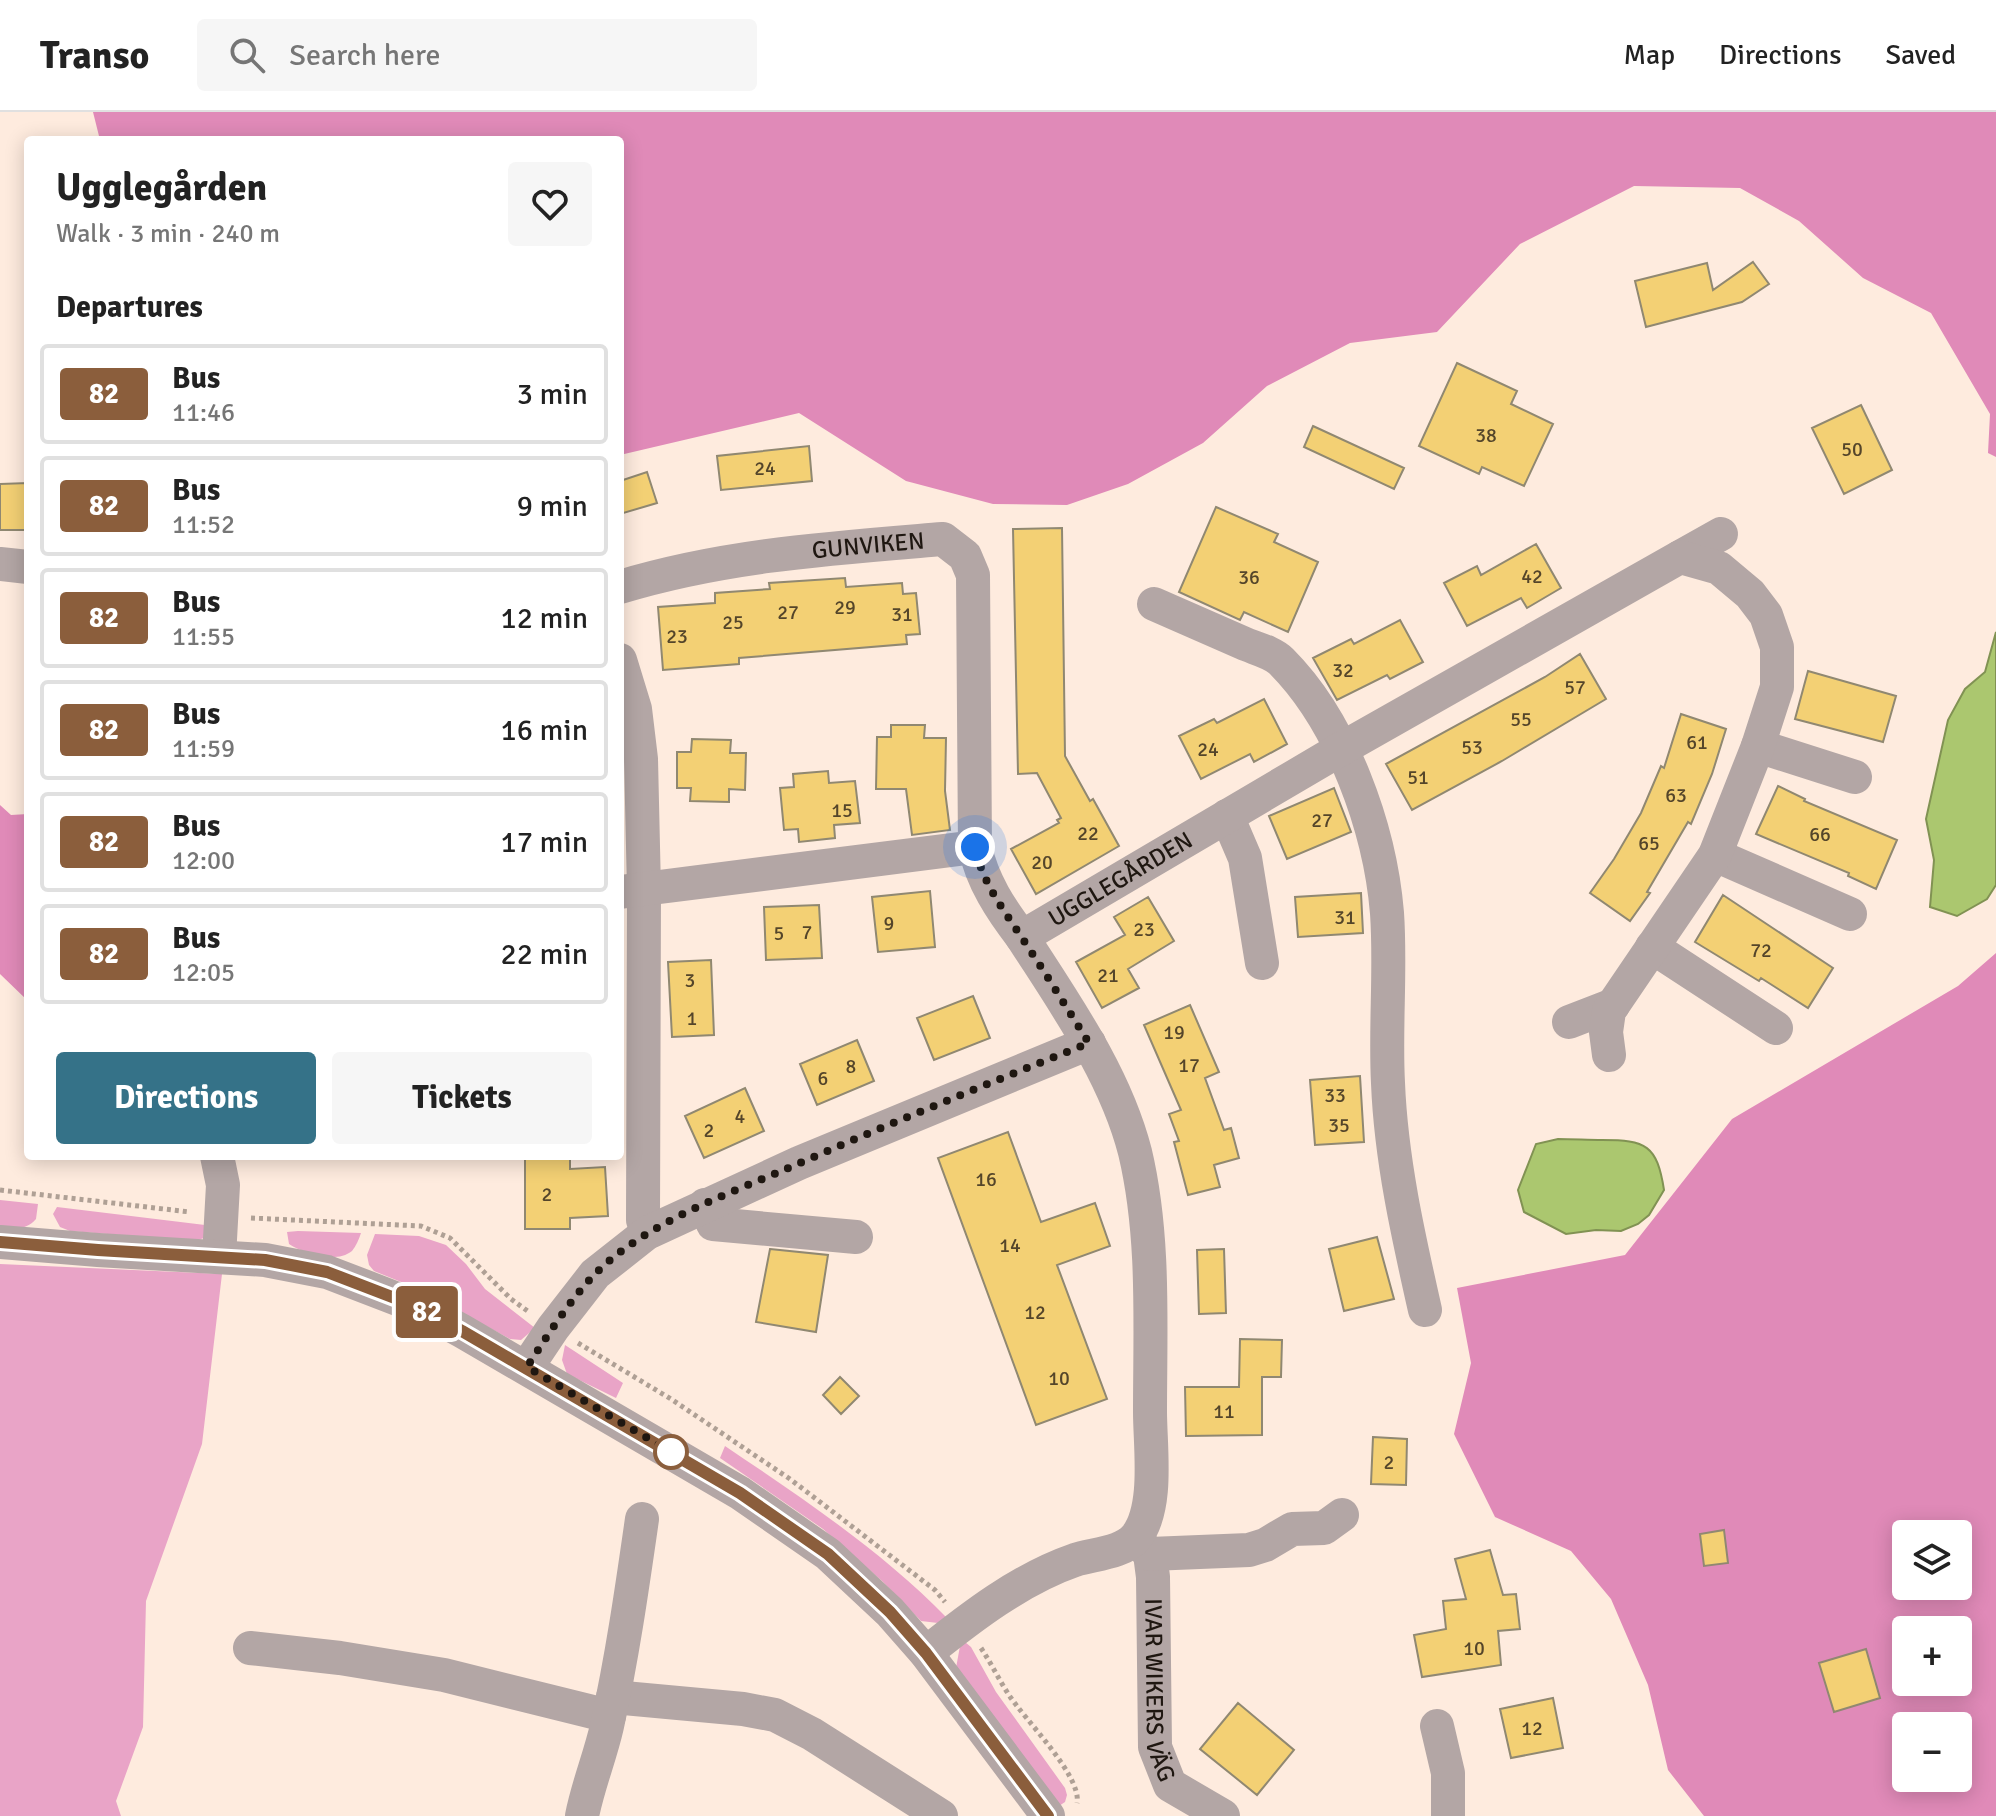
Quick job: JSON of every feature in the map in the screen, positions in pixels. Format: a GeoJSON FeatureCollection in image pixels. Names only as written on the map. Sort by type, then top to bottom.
{"type":"FeatureCollection","features":[{"type":"Feature","properties":{"kind":"street","name":"UGGLEGÅRDEN"},"geometry":{"type":"LineString","coordinates":[[1142,1546],[1149,1506],[1150,1303],[1145,1201],[1134,1149],[1119,1107],[1089,1043],[1022,937],[1705,538],[1719,568],[1750,594],[1766,615],[1777,647],[1777,687],[1758,746],[1715,855],[1609,1011],[1606,1032],[1609,1055]]}},
{"type":"Feature","properties":{"kind":"street","name":"GUNVIKEN"},"geometry":{"type":"LineString","coordinates":[[624,586],[727,561],[797,551],[943,539],[965,556],[973,575],[975,847],[986,880],[1003,912],[1022,937]]}},
{"type":"Feature","properties":{"kind":"street"},"geometry":{"type":"LineString","coordinates":[[0,564],[24,567]]}},
{"type":"Feature","properties":{"kind":"street"},"geometry":{"type":"LineString","coordinates":[[1154,604],[1279,658],[1316,705],[1341,749],[1365,808],[1387,913],[1389,1098],[1406,1230],[1425,1310]]}},
{"type":"Feature","properties":{"kind":"street"},"geometry":{"type":"LineString","coordinates":[[624,673],[635,709],[641,759],[632,891],[643,1220],[647,1233]]}},
{"type":"Feature","properties":{"kind":"street"},"geometry":{"type":"LineString","coordinates":[[1758,746],[1855,777]]}},
{"type":"Feature","properties":{"kind":"street"},"geometry":{"type":"LineString","coordinates":[[1227,816],[1245,858],[1262,963]]}},
{"type":"Feature","properties":{"kind":"street"},"geometry":{"type":"LineString","coordinates":[[632,891],[975,847]]}},
{"type":"Feature","properties":{"kind":"street"},"geometry":{"type":"LineString","coordinates":[[1715,855],[1850,914]]}},
{"type":"Feature","properties":{"kind":"street"},"geometry":{"type":"LineString","coordinates":[[1652,947],[1776,1028]]}},
{"type":"Feature","properties":{"kind":"street"},"geometry":{"type":"LineString","coordinates":[[1569,1022],[1613,1005]]}},
{"type":"Feature","properties":{"kind":"street"},"geometry":{"type":"LineString","coordinates":[[527,1367],[595,1274],[647,1233],[848,1142],[1089,1043]]}},
{"type":"Feature","properties":{"kind":"street"},"geometry":{"type":"LineString","coordinates":[[218,1160],[223,1185],[219,1257]]}},
{"type":"Feature","properties":{"kind":"street"},"geometry":{"type":"LineString","coordinates":[[705,1205],[713,1224],[856,1237]]}},
{"type":"Feature","properties":{"kind":"street"},"geometry":{"type":"LineString","coordinates":[[0,1242],[265,1260],[327,1272],[418,1307],[527,1367],[740,1493],[828,1554],[926,1653],[1029,1809]]}},
{"type":"Feature","properties":{"kind":"street"},"geometry":{"type":"LineString","coordinates":[[926,1653],[964,1623],[1042,1575],[1074,1561],[1120,1548],[1142,1546],[1249,1550],[1265,1545],[1292,1529],[1324,1528],[1342,1515]]}},
{"type":"Feature","properties":{"kind":"street"},"geometry":{"type":"LineString","coordinates":[[582,1816],[611,1707],[642,1519]]}},
{"type":"Feature","properties":{"kind":"street","name":"IVAR WIKERS VÄG"},"geometry":{"type":"LineString","coordinates":[[1142,1546],[1153,1593],[1155,1747],[1170,1785],[1223,1816]]}},
{"type":"Feature","properties":{"kind":"street"},"geometry":{"type":"LineString","coordinates":[[250,1648],[340,1658],[611,1707],[743,1709],[775,1715],[812,1734],[941,1816]]}},
{"type":"Feature","properties":{"kind":"street"},"geometry":{"type":"LineString","coordinates":[[1437,1726],[1448,1773],[1448,1816]]}},
{"type":"Feature","properties":{"kind":"shaded area"},"geometry":{"type":"Polygon","coordinates":[[[93,112],[1996,112],[1996,457],[1988,453],[1990,414],[1931,313],[1863,278],[1799,221],[1740,188],[1634,186],[1520,244],[1437,332],[1350,343],[1267,386],[1203,443],[1128,484],[1067,505],[993,504],[906,481],[799,413],[624,454],[624,136],[99,136],[93,112]]]}},
{"type":"Feature","properties":{"kind":"shaded area"},"geometry":{"type":"Polygon","coordinates":[[[1996,632],[1996,885],[1987,899],[1957,916],[1930,907],[1934,860],[1926,819],[1948,720],[1965,689],[1985,672],[1996,632]]]}},
{"type":"Feature","properties":{"kind":"shaded area"},"geometry":{"type":"Polygon","coordinates":[[[0,805],[11,815],[24,814],[24,997],[0,974],[0,805]]]}},
{"type":"Feature","properties":{"kind":"shaded area"},"geometry":{"type":"Polygon","coordinates":[[[1996,953],[1996,1816],[1704,1816],[1668,1770],[1648,1685],[1611,1599],[1571,1551],[1495,1517],[1454,1434],[1471,1363],[1457,1288],[1625,1255],[1732,1119],[1958,986],[1996,953]]]}},
{"type":"Feature","properties":{"kind":"shaded area"},"geometry":{"type":"Polygon","coordinates":[[[1558,1139],[1629,1141],[1647,1148],[1658,1163],[1664,1190],[1649,1215],[1621,1231],[1566,1234],[1524,1212],[1518,1190],[1536,1144],[1558,1139]]]}},
{"type":"Feature","properties":{"kind":"shaded area"},"geometry":{"type":"Polygon","coordinates":[[[0,1200],[38,1204],[36,1219],[24,1227],[0,1227],[0,1200]]]}},
{"type":"Feature","properties":{"kind":"shaded area"},"geometry":{"type":"Polygon","coordinates":[[[57,1207],[205,1225],[204,1238],[195,1241],[70,1231],[60,1227],[53,1214],[57,1207]]]}},
{"type":"Feature","properties":{"kind":"shaded area"},"geometry":{"type":"Polygon","coordinates":[[[287,1232],[361,1233],[352,1251],[329,1257],[311,1254],[289,1244],[287,1232]]]}},
{"type":"Feature","properties":{"kind":"shaded area"},"geometry":{"type":"Polygon","coordinates":[[[375,1234],[419,1236],[446,1245],[485,1289],[535,1328],[521,1340],[510,1339],[416,1288],[374,1271],[367,1255],[375,1234]]]}},
{"type":"Feature","properties":{"kind":"shaded area"},"geometry":{"type":"Polygon","coordinates":[[[0,1264],[222,1274],[202,1444],[146,1601],[143,1727],[116,1801],[121,1816],[0,1816],[0,1264]]]}},
{"type":"Feature","properties":{"kind":"shaded area"},"geometry":{"type":"Polygon","coordinates":[[[565,1345],[623,1383],[616,1398],[567,1374],[562,1360],[565,1345]]]}},
{"type":"Feature","properties":{"kind":"shaded area"},"geometry":{"type":"Polygon","coordinates":[[[725,1446],[868,1548],[947,1618],[938,1623],[921,1621],[882,1581],[823,1529],[720,1458],[725,1446]]]}},
{"type":"Feature","properties":{"kind":"shaded area"},"geometry":{"type":"Polygon","coordinates":[[[965,1642],[971,1647],[996,1692],[1065,1788],[1065,1802],[1059,1806],[956,1668],[960,1646],[965,1642]]]}},
{"type":"Feature","properties":{"kind":"building"},"geometry":{"type":"Polygon","coordinates":[[[1753,262],[1769,284],[1742,302],[1646,327],[1635,281],[1707,263],[1713,290],[1753,262]]]}},
{"type":"Feature","properties":{"kind":"building"},"geometry":{"type":"Polygon","coordinates":[[[1457,363],[1517,391],[1511,404],[1553,424],[1524,486],[1482,467],[1479,474],[1419,446],[1457,363]]]}},
{"type":"Feature","properties":{"kind":"building"},"geometry":{"type":"Polygon","coordinates":[[[1861,405],[1892,470],[1844,494],[1812,428],[1861,405]]]}},
{"type":"Feature","properties":{"kind":"building"},"geometry":{"type":"Polygon","coordinates":[[[1313,426],[1404,468],[1394,489],[1304,447],[1313,426]]]}},
{"type":"Feature","properties":{"kind":"building"},"geometry":{"type":"Polygon","coordinates":[[[809,446],[812,481],[721,490],[717,456],[809,446]]]}},
{"type":"Feature","properties":{"kind":"building"},"geometry":{"type":"Polygon","coordinates":[[[647,472],[657,503],[624,513],[624,480],[647,472]]]}},
{"type":"Feature","properties":{"kind":"building"},"geometry":{"type":"Polygon","coordinates":[[[24,483],[24,530],[0,530],[0,484],[24,483]]]}},
{"type":"Feature","properties":{"kind":"building"},"geometry":{"type":"Polygon","coordinates":[[[1216,507],[1278,534],[1274,542],[1318,562],[1288,632],[1244,612],[1240,620],[1179,592],[1216,507]]]}},
{"type":"Feature","properties":{"kind":"building"},"geometry":{"type":"Polygon","coordinates":[[[1062,528],[1065,756],[1119,846],[1036,894],[1011,849],[1059,823],[1057,820],[1061,818],[1037,773],[1018,774],[1013,529],[1062,528]]]}},
{"type":"Feature","properties":{"kind":"building"},"geometry":{"type":"Polygon","coordinates":[[[1536,544],[1561,588],[1527,608],[1521,598],[1467,626],[1444,583],[1477,566],[1481,575],[1536,544]]]}},
{"type":"Feature","properties":{"kind":"building"},"geometry":{"type":"Polygon","coordinates":[[[845,578],[846,587],[902,583],[903,594],[916,593],[920,634],[906,635],[907,644],[739,658],[739,664],[663,670],[658,607],[715,603],[715,593],[770,589],[769,583],[845,578]]]}},
{"type":"Feature","properties":{"kind":"building"},"geometry":{"type":"Polygon","coordinates":[[[1400,620],[1423,662],[1390,679],[1387,675],[1337,700],[1313,658],[1351,639],[1354,644],[1400,620]]]}},
{"type":"Feature","properties":{"kind":"building"},"geometry":{"type":"Polygon","coordinates":[[[1580,654],[1606,699],[1412,810],[1386,764],[1545,677],[1580,654]]]}},
{"type":"Feature","properties":{"kind":"building"},"geometry":{"type":"Polygon","coordinates":[[[1808,671],[1896,696],[1883,742],[1795,719],[1808,671]]]}},
{"type":"Feature","properties":{"kind":"building"},"geometry":{"type":"Polygon","coordinates":[[[1264,699],[1287,744],[1254,762],[1250,754],[1201,779],[1179,736],[1214,719],[1217,723],[1264,699]]]}},
{"type":"Feature","properties":{"kind":"building"},"geometry":{"type":"Polygon","coordinates":[[[1681,714],[1726,729],[1712,774],[1691,824],[1688,822],[1647,892],[1650,893],[1630,921],[1590,893],[1641,813],[1661,766],[1664,768],[1681,714]]]}},
{"type":"Feature","properties":{"kind":"building"},"geometry":{"type":"Polygon","coordinates":[[[891,725],[925,725],[924,738],[946,738],[945,791],[950,830],[912,835],[906,789],[876,789],[877,737],[891,737],[891,725]]]}},
{"type":"Feature","properties":{"kind":"building"},"geometry":{"type":"Polygon","coordinates":[[[692,739],[731,740],[730,753],[746,753],[745,790],[729,789],[729,802],[690,801],[691,788],[677,788],[677,752],[691,752],[692,739]]]}},
{"type":"Feature","properties":{"kind":"building"},"geometry":{"type":"Polygon","coordinates":[[[828,771],[829,783],[855,781],[860,823],[834,825],[835,838],[799,842],[798,829],[784,830],[780,788],[794,787],[793,774],[828,771]]]}},
{"type":"Feature","properties":{"kind":"building"},"geometry":{"type":"Polygon","coordinates":[[[1778,786],[1804,801],[1897,840],[1876,889],[1848,876],[1849,873],[1756,834],[1778,786]]]}},
{"type":"Feature","properties":{"kind":"building"},"geometry":{"type":"Polygon","coordinates":[[[1334,788],[1351,832],[1287,859],[1269,816],[1334,788]]]}},
{"type":"Feature","properties":{"kind":"building"},"geometry":{"type":"Polygon","coordinates":[[[930,891],[935,947],[878,952],[872,897],[930,891]]]}},
{"type":"Feature","properties":{"kind":"building"},"geometry":{"type":"Polygon","coordinates":[[[1361,893],[1363,933],[1298,937],[1295,897],[1361,893]]]}},
{"type":"Feature","properties":{"kind":"building"},"geometry":{"type":"Polygon","coordinates":[[[1723,895],[1833,968],[1808,1008],[1695,942],[1723,895]]]}},
{"type":"Feature","properties":{"kind":"building"},"geometry":{"type":"Polygon","coordinates":[[[1148,897],[1174,941],[1128,969],[1139,988],[1102,1008],[1076,962],[1125,935],[1114,917],[1148,897]]]}},
{"type":"Feature","properties":{"kind":"building"},"geometry":{"type":"Polygon","coordinates":[[[819,905],[822,958],[766,960],[764,907],[819,905]]]}},
{"type":"Feature","properties":{"kind":"building"},"geometry":{"type":"Polygon","coordinates":[[[711,960],[714,1035],[672,1037],[668,962],[711,960]]]}},
{"type":"Feature","properties":{"kind":"building"},"geometry":{"type":"Polygon","coordinates":[[[973,996],[990,1038],[934,1060],[917,1018],[973,996]]]}},
{"type":"Feature","properties":{"kind":"building"},"geometry":{"type":"Polygon","coordinates":[[[1190,1005],[1219,1072],[1205,1078],[1224,1130],[1231,1128],[1239,1158],[1214,1165],[1220,1187],[1188,1195],[1174,1142],[1179,1141],[1169,1114],[1181,1110],[1144,1025],[1190,1005]]]}},
{"type":"Feature","properties":{"kind":"building"},"geometry":{"type":"Polygon","coordinates":[[[857,1040],[874,1081],[817,1105],[800,1064],[857,1040]]]}},
{"type":"Feature","properties":{"kind":"building"},"geometry":{"type":"Polygon","coordinates":[[[1360,1076],[1364,1142],[1315,1145],[1310,1080],[1360,1076]]]}},
{"type":"Feature","properties":{"kind":"building"},"geometry":{"type":"Polygon","coordinates":[[[745,1088],[764,1131],[704,1158],[685,1116],[745,1088]]]}},
{"type":"Feature","properties":{"kind":"building"},"geometry":{"type":"Polygon","coordinates":[[[1008,1132],[1041,1222],[1095,1203],[1110,1246],[1057,1265],[1107,1399],[1036,1425],[938,1158],[1008,1132]]]}},
{"type":"Feature","properties":{"kind":"building"},"geometry":{"type":"Polygon","coordinates":[[[525,1160],[570,1160],[570,1169],[605,1167],[608,1216],[570,1218],[570,1229],[525,1229],[525,1160]]]}},
{"type":"Feature","properties":{"kind":"building"},"geometry":{"type":"Polygon","coordinates":[[[1377,1237],[1394,1299],[1344,1311],[1329,1249],[1377,1237]]]}},
{"type":"Feature","properties":{"kind":"building"},"geometry":{"type":"Polygon","coordinates":[[[770,1249],[828,1255],[816,1332],[756,1322],[770,1249]]]}},
{"type":"Feature","properties":{"kind":"building"},"geometry":{"type":"Polygon","coordinates":[[[1224,1249],[1226,1313],[1199,1314],[1197,1250],[1224,1249]]]}},
{"type":"Feature","properties":{"kind":"building"},"geometry":{"type":"Polygon","coordinates":[[[1240,1339],[1282,1340],[1281,1377],[1262,1377],[1262,1435],[1186,1436],[1185,1387],[1239,1387],[1240,1339]]]}},
{"type":"Feature","properties":{"kind":"building"},"geometry":{"type":"Polygon","coordinates":[[[840,1377],[859,1396],[841,1414],[823,1395],[840,1377]]]}},
{"type":"Feature","properties":{"kind":"building"},"geometry":{"type":"Polygon","coordinates":[[[1373,1437],[1407,1439],[1406,1485],[1371,1484],[1373,1437]]]}},
{"type":"Feature","properties":{"kind":"building"},"geometry":{"type":"Polygon","coordinates":[[[1724,1530],[1728,1563],[1704,1566],[1700,1534],[1724,1530]]]}},
{"type":"Feature","properties":{"kind":"building"},"geometry":{"type":"Polygon","coordinates":[[[1490,1550],[1503,1595],[1516,1594],[1520,1629],[1498,1631],[1501,1665],[1422,1677],[1414,1635],[1446,1629],[1443,1601],[1466,1599],[1455,1559],[1490,1550]]]}},
{"type":"Feature","properties":{"kind":"building"},"geometry":{"type":"Polygon","coordinates":[[[1866,1649],[1880,1698],[1834,1712],[1819,1663],[1866,1649]]]}},
{"type":"Feature","properties":{"kind":"building"},"geometry":{"type":"Polygon","coordinates":[[[1553,1698],[1563,1748],[1511,1758],[1500,1709],[1553,1698]]]}},
{"type":"Feature","properties":{"kind":"building"},"geometry":{"type":"Polygon","coordinates":[[[1238,1703],[1294,1750],[1257,1795],[1200,1749],[1238,1703]]]}},
{"type":"Feature","properties":{"kind":"bus line","name":"82"},"geometry":{"type":"LineString","coordinates":[[0,1242],[265,1260],[327,1272],[418,1307],[462,1331],[740,1493],[828,1554],[890,1612],[926,1653],[1048,1816]]}},
{"type":"Feature","properties":{"kind":"route"},"geometry":{"type":"LineString","coordinates":[[671,1452],[527,1367],[595,1274],[647,1233],[705,1205],[1089,1043],[1003,912],[986,880],[975,847]]}}]}
